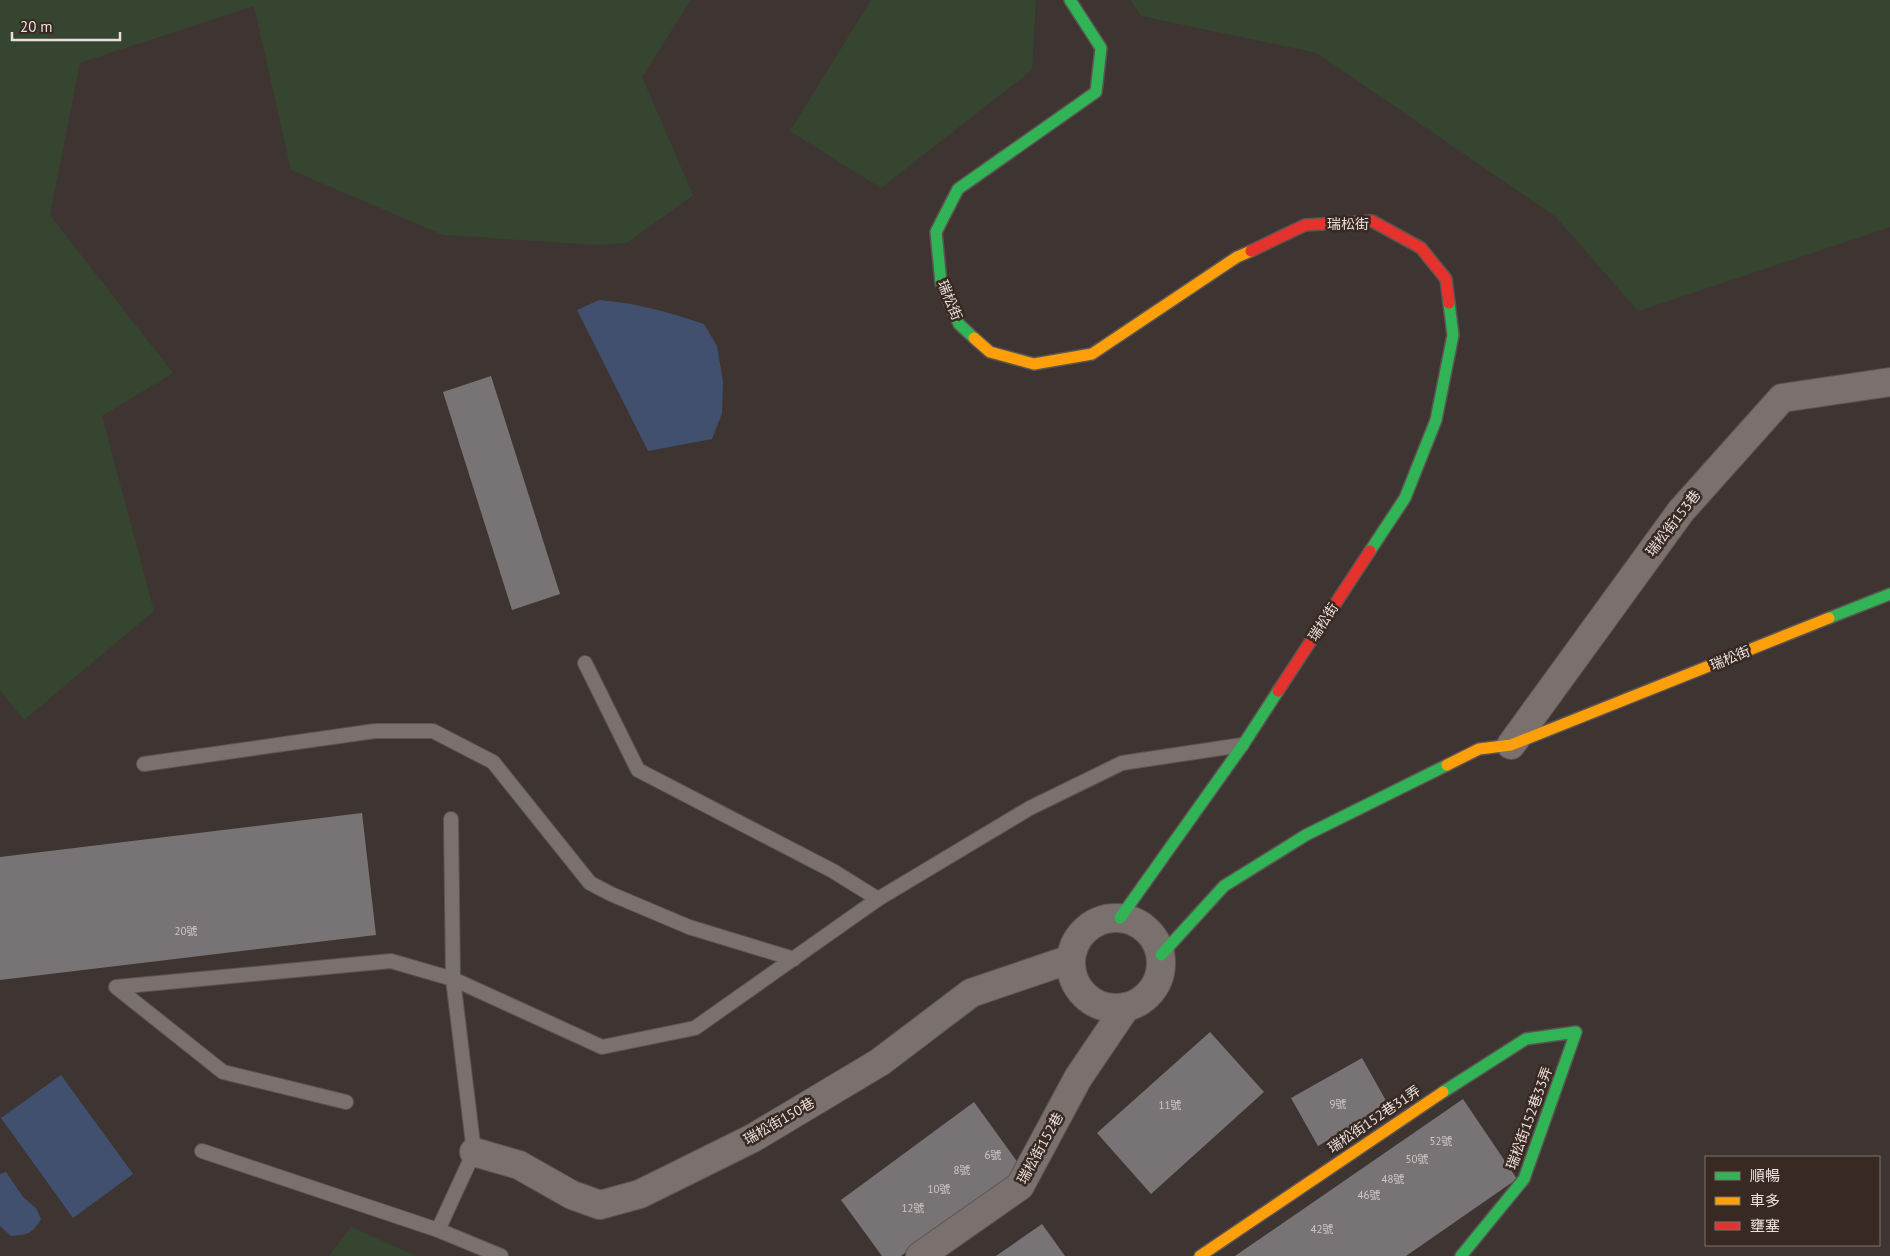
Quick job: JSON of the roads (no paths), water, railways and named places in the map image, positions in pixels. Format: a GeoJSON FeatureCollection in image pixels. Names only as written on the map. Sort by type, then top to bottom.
{"type":"FeatureCollection","features":[{"type":"Feature","properties":{"kind":"street","name":"瑞松街"},"geometry":{"type":"LineString","coordinates":[[1070,0],[1101,48],[1096,92],[958,189],[936,232],[941,283],[958,324],[990,352],[1034,364],[1092,354],[1238,257],[1305,225],[1372,221],[1421,248],[1446,279],[1453,335],[1436,420],[1405,498],[1243,745],[1120,918]]}},
{"type":"Feature","properties":{"kind":"street","name":"瑞松街153巷"},"geometry":{"type":"LineString","coordinates":[[1511,745],[1681,511],[1782,398],[1890,382]]}},
{"type":"Feature","properties":{"kind":"street","name":"瑞松街"},"geometry":{"type":"LineString","coordinates":[[1161,955],[1224,886],[1306,835],[1479,749],[1511,745],[1890,594]]}},
{"type":"Feature","properties":{"kind":"street"},"geometry":{"type":"LineString","coordinates":[[1120,918],[1134,921],[1147,929],[1156,941],[1161,955],[1161,969],[1157,982],[1150,993],[1139,1002],[1126,1007],[1112,1008],[1098,1005],[1086,998],[1077,987],[1072,973],[1071,959],[1074,946],[1082,933],[1092,924],[1106,919],[1120,918]]}},
{"type":"Feature","properties":{"kind":"street","name":"瑞松街150巷"},"geometry":{"type":"LineString","coordinates":[[474,1152],[518,1165],[572,1195],[600,1205],[640,1194],[753,1138],[880,1062],[971,992],[1071,959]]}},
{"type":"Feature","properties":{"kind":"street","name":"瑞松街152巷"},"geometry":{"type":"LineString","coordinates":[[920,1256],[1020,1186],[1078,1078],[1126,1007]]}},
{"type":"Feature","properties":{"kind":"street","name":"瑞松街152巷31弄"},"geometry":{"type":"LineString","coordinates":[[1200,1256],[1404,1116],[1526,1039],[1576,1032]]}},
{"type":"Feature","properties":{"kind":"street","name":"瑞松街152巷33弄"},"geometry":{"type":"LineString","coordinates":[[1461,1256],[1524,1178],[1576,1032]]}},
{"type":"Feature","properties":{"kind":"lane"},"geometry":{"type":"LineString","coordinates":[[585,663],[638,770],[834,871],[878,899]]}},
{"type":"Feature","properties":{"kind":"lane"},"geometry":{"type":"LineString","coordinates":[[144,764],[375,731],[433,731],[493,762],[590,883],[611,894],[689,927],[794,959]]}},
{"type":"Feature","properties":{"kind":"lane"},"geometry":{"type":"LineString","coordinates":[[346,1102],[223,1072],[116,987],[390,961],[453,979],[602,1047],[695,1028],[878,899],[1030,808],[1122,763],[1243,745]]}},
{"type":"Feature","properties":{"kind":"lane"},"geometry":{"type":"LineString","coordinates":[[438,1230],[474,1152],[453,979],[451,820]]}},
{"type":"Feature","properties":{"kind":"lane"},"geometry":{"type":"LineString","coordinates":[[202,1151],[438,1230],[502,1256]]}},
{"type":"Feature","properties":{"kind":"water"},"geometry":{"type":"Polygon","coordinates":[[[599,300],[626,303],[704,324],[717,346],[723,381],[722,413],[712,439],[648,451],[577,310],[599,300]]]}},
{"type":"Feature","properties":{"kind":"water"},"geometry":{"type":"Polygon","coordinates":[[[61,1075],[133,1174],[73,1218],[1,1118],[61,1075]]]}},
{"type":"Feature","properties":{"kind":"water"},"geometry":{"type":"Polygon","coordinates":[[[6,1172],[23,1197],[36,1208],[41,1219],[29,1233],[11,1236],[0,1226],[0,1174],[6,1172]]]}}]}
